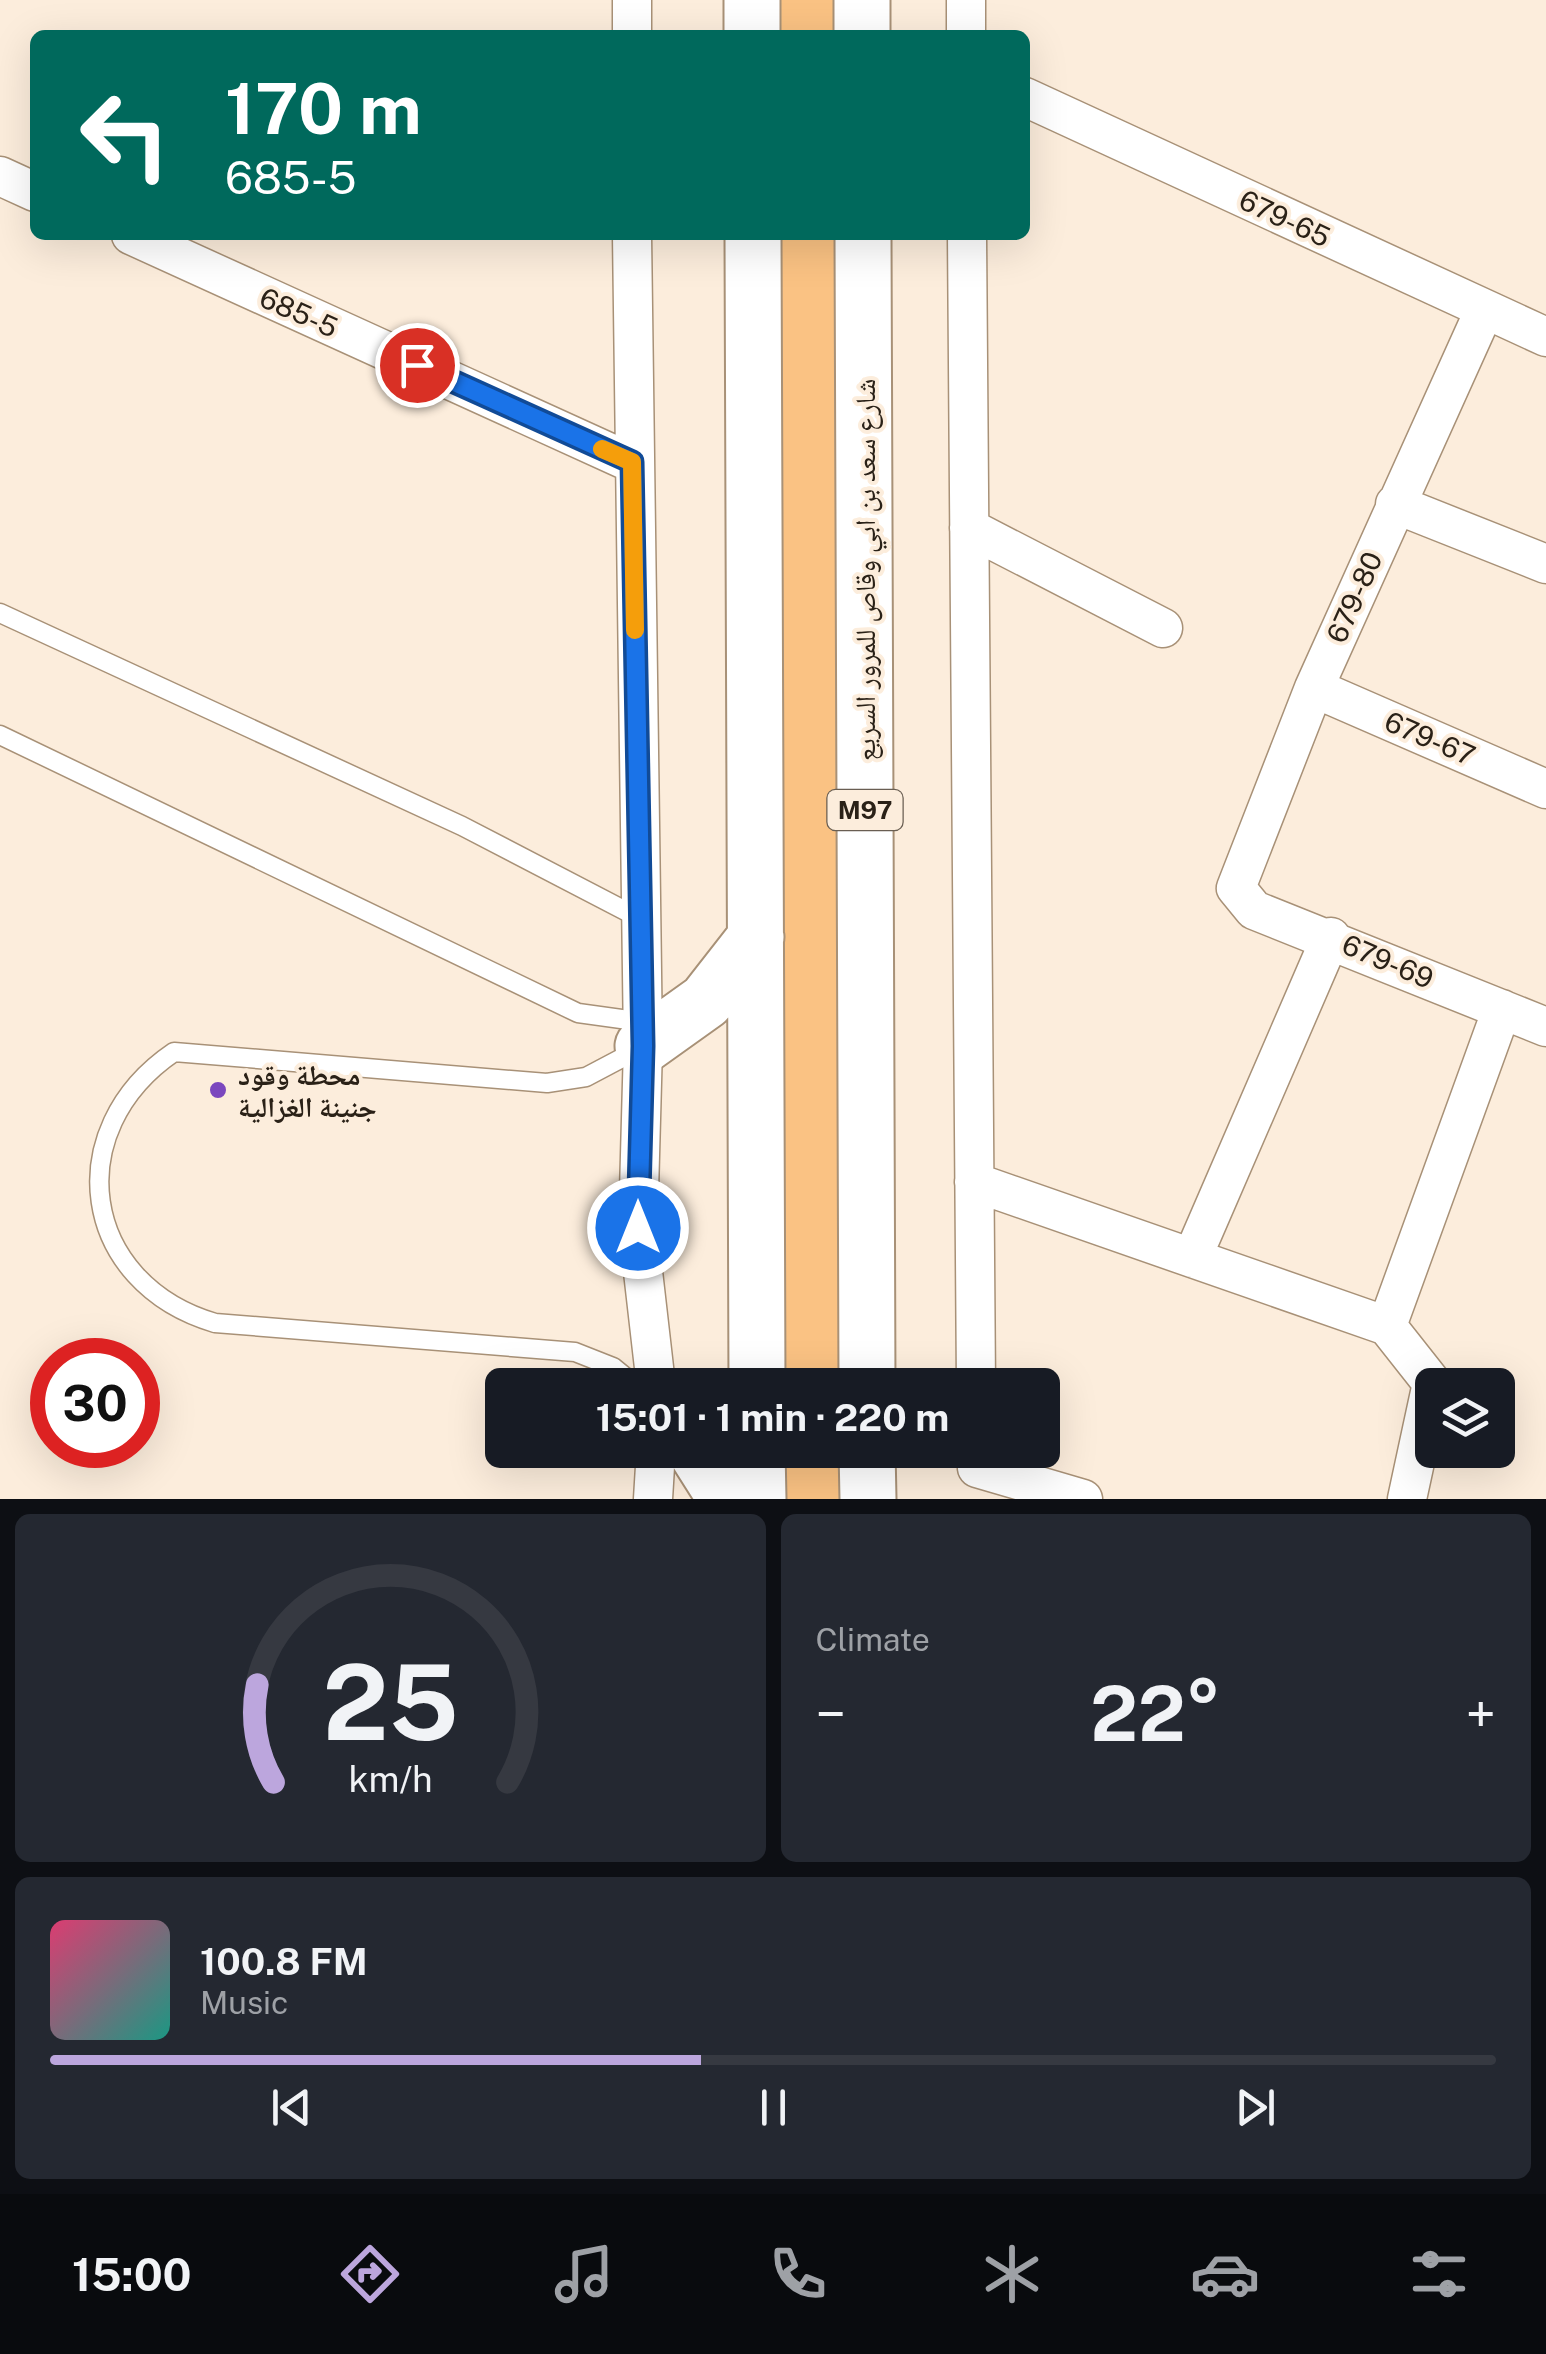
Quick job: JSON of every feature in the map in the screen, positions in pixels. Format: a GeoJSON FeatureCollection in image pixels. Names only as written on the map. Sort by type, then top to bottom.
{"type":"FeatureCollection","features":[{"type":"Feature","properties":{"kind":"highway"},"geometry":{"type":"LineString","coordinates":[[752,0],[752,30]]}},
{"type":"Feature","properties":{"kind":"highway"},"geometry":{"type":"LineString","coordinates":[[862,0],[862,30]]}},
{"type":"Feature","properties":{"kind":"highway"},"geometry":{"type":"LineString","coordinates":[[753,240],[757,1368]]}},
{"type":"Feature","properties":{"kind":"highway","name":"شارع سعد بن ابي وقاص للمرور السريع"},"geometry":{"type":"LineString","coordinates":[[863,240],[867,1368]]}},
{"type":"Feature","properties":{"kind":"highway"},"geometry":{"type":"LineString","coordinates":[[643,1034],[706,1001],[756,937]]}},
{"type":"Feature","properties":{"kind":"highway"},"geometry":{"type":"LineString","coordinates":[[706,1468],[726,1499]]}},
{"type":"Feature","properties":{"kind":"highway"},"geometry":{"type":"LineString","coordinates":[[758,1468],[758,1499]]}},
{"type":"Feature","properties":{"kind":"highway"},"geometry":{"type":"LineString","coordinates":[[868,1468],[868,1499]]}},
{"type":"Feature","properties":{"kind":"street"},"geometry":{"type":"LineString","coordinates":[[632,0],[632,30]]}},
{"type":"Feature","properties":{"kind":"street"},"geometry":{"type":"LineString","coordinates":[[966,0],[966,30]]}},
{"type":"Feature","properties":{"kind":"street","name":"679-65"},"geometry":{"type":"LineString","coordinates":[[1030,99],[1484,312],[1546,337]]}},
{"type":"Feature","properties":{"kind":"street"},"geometry":{"type":"LineString","coordinates":[[0,176],[30,190]]}},
{"type":"Feature","properties":{"kind":"street","name":"685-5"},"geometry":{"type":"LineString","coordinates":[[142,240],[632,462]]}},
{"type":"Feature","properties":{"kind":"street"},"geometry":{"type":"LineString","coordinates":[[632,240],[632,462],[643,1034],[638,1228],[654,1368]]}},
{"type":"Feature","properties":{"kind":"street"},"geometry":{"type":"LineString","coordinates":[[967,240],[976,1368]]}},
{"type":"Feature","properties":{"kind":"street","name":"679-80"},"geometry":{"type":"LineString","coordinates":[[1236,888],[1314,688],[1484,312]]}},
{"type":"Feature","properties":{"kind":"street"},"geometry":{"type":"LineString","coordinates":[[1394,504],[1546,564]]}},
{"type":"Feature","properties":{"kind":"street"},"geometry":{"type":"LineString","coordinates":[[969,528],[1163,628]]}},
{"type":"Feature","properties":{"kind":"street","name":"679-67"},"geometry":{"type":"LineString","coordinates":[[1314,688],[1546,789]]}},
{"type":"Feature","properties":{"kind":"street","name":"679-69"},"geometry":{"type":"LineString","coordinates":[[1236,888],[1254,910],[1331,937],[1546,1027]]}},
{"type":"Feature","properties":{"kind":"street"},"geometry":{"type":"LineString","coordinates":[[1192,1258],[1331,937]]}},
{"type":"Feature","properties":{"kind":"street"},"geometry":{"type":"LineString","coordinates":[[1387,1326],[1502,1009]]}},
{"type":"Feature","properties":{"kind":"street"},"geometry":{"type":"LineString","coordinates":[[974,1182],[1387,1326],[1432,1383],[1407,1499]]}},
{"type":"Feature","properties":{"kind":"street"},"geometry":{"type":"LineString","coordinates":[[652,1499],[655,1468]]}},
{"type":"Feature","properties":{"kind":"street"},"geometry":{"type":"LineString","coordinates":[[977,1472],[1083,1499]]}},
{"type":"Feature","properties":{"kind":"lane"},"geometry":{"type":"LineString","coordinates":[[0,613],[462,826],[641,919]]}},
{"type":"Feature","properties":{"kind":"lane"},"geometry":{"type":"LineString","coordinates":[[0,735],[578,1013],[643,1034],[607,1069],[547,1082],[174,1052],[144,1075],[120,1104],[108,1127],[99,1176],[106,1227],[130,1271],[148,1290],[191,1316],[216,1323],[576,1352],[614,1368]]}},
{"type":"Feature","properties":{"kind":"shaded area"},"geometry":{"type":"Polygon","coordinates":[[[780,0],[840,0],[840,30],[780,30],[780,0]]]}},
{"type":"Feature","properties":{"kind":"shaded area"},"geometry":{"type":"Polygon","coordinates":[[[781,240],[840,240],[842,1368],[783,1368],[781,240]]]}},
{"type":"Feature","properties":{"kind":"shaded area"},"geometry":{"type":"Polygon","coordinates":[[[783,1468],[843,1468],[843,1499],[784,1499],[783,1468]]]}},
{"type":"Feature","properties":{"kind":"slow traffic"},"geometry":{"type":"LineString","coordinates":[[602,449],[632,462],[635,630]]}},
{"type":"Feature","properties":{"kind":"place","name":"محطة وقود جنينة الغزالية"},"geometry":{"type":"Point","coordinates":[218,1090]}},
{"type":"Feature","properties":{"kind":"route"},"geometry":{"type":"LineString","coordinates":[[417,365],[632,462],[643,1046],[637,1137],[638,1228]]}}]}
